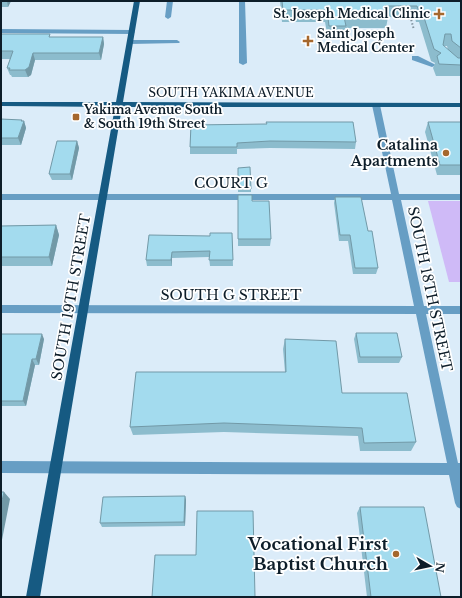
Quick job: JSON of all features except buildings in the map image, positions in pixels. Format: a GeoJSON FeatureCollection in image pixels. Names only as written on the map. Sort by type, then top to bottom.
{"type":"FeatureCollection","features":[{"type":"Feature","properties":{"kind":"main road","name":"SOUTH 19TH STREET"},"geometry":{"type":"LineString","coordinates":[[33,597],[137,1]]}},
{"type":"Feature","properties":{"kind":"main road","name":"SOUTH YAKIMA AVENUE"},"geometry":{"type":"LineString","coordinates":[[1,104],[461,105]]}},
{"type":"Feature","properties":{"kind":"street"},"geometry":{"type":"LineString","coordinates":[[168,17],[170,1]]}},
{"type":"Feature","properties":{"kind":"street"},"geometry":{"type":"LineString","coordinates":[[242,1],[243,63]]}},
{"type":"Feature","properties":{"kind":"street"},"geometry":{"type":"LineString","coordinates":[[1,31],[132,32]]}},
{"type":"Feature","properties":{"kind":"street"},"geometry":{"type":"LineString","coordinates":[[130,42],[177,42]]}},
{"type":"Feature","properties":{"kind":"street"},"geometry":{"type":"LineString","coordinates":[[414,58],[432,65]]}},
{"type":"Feature","properties":{"kind":"street","name":"SOUTH 18TH STREET"},"geometry":{"type":"LineString","coordinates":[[376,105],[457,469],[461,503]]}},
{"type":"Feature","properties":{"kind":"street","name":"COURT G"},"geometry":{"type":"LineString","coordinates":[[1,197],[461,197]]}},
{"type":"Feature","properties":{"kind":"street","name":"SOUTH G STREET"},"geometry":{"type":"LineString","coordinates":[[1,309],[461,310]]}},
{"type":"Feature","properties":{"kind":"street"},"geometry":{"type":"LineString","coordinates":[[1,467],[457,469]]}},
{"type":"Feature","properties":{"kind":"path"},"geometry":{"type":"LineString","coordinates":[[401,14],[407,14],[408,18],[411,19],[414,30]]}},
{"type":"Feature","properties":{"kind":"shaded area"},"geometry":{"type":"Polygon","coordinates":[[[428,201],[461,201],[461,282],[449,282],[428,201]]]}},
{"type":"Feature","properties":{"kind":"place","name":"St. Joseph Medical Clinic"},"geometry":{"type":"Point","coordinates":[439,14]}},
{"type":"Feature","properties":{"kind":"place","name":"Saint Joseph Medical Center"},"geometry":{"type":"Point","coordinates":[308,41]}},
{"type":"Feature","properties":{"kind":"place","name":"Yakima Avenue South & South 19th Street"},"geometry":{"type":"Point","coordinates":[76,117]}},
{"type":"Feature","properties":{"kind":"place","name":"Catalina Apartments"},"geometry":{"type":"Point","coordinates":[446,153]}},
{"type":"Feature","properties":{"kind":"place","name":"Vocational First Baptist Church"},"geometry":{"type":"Point","coordinates":[396,554]}}]}
